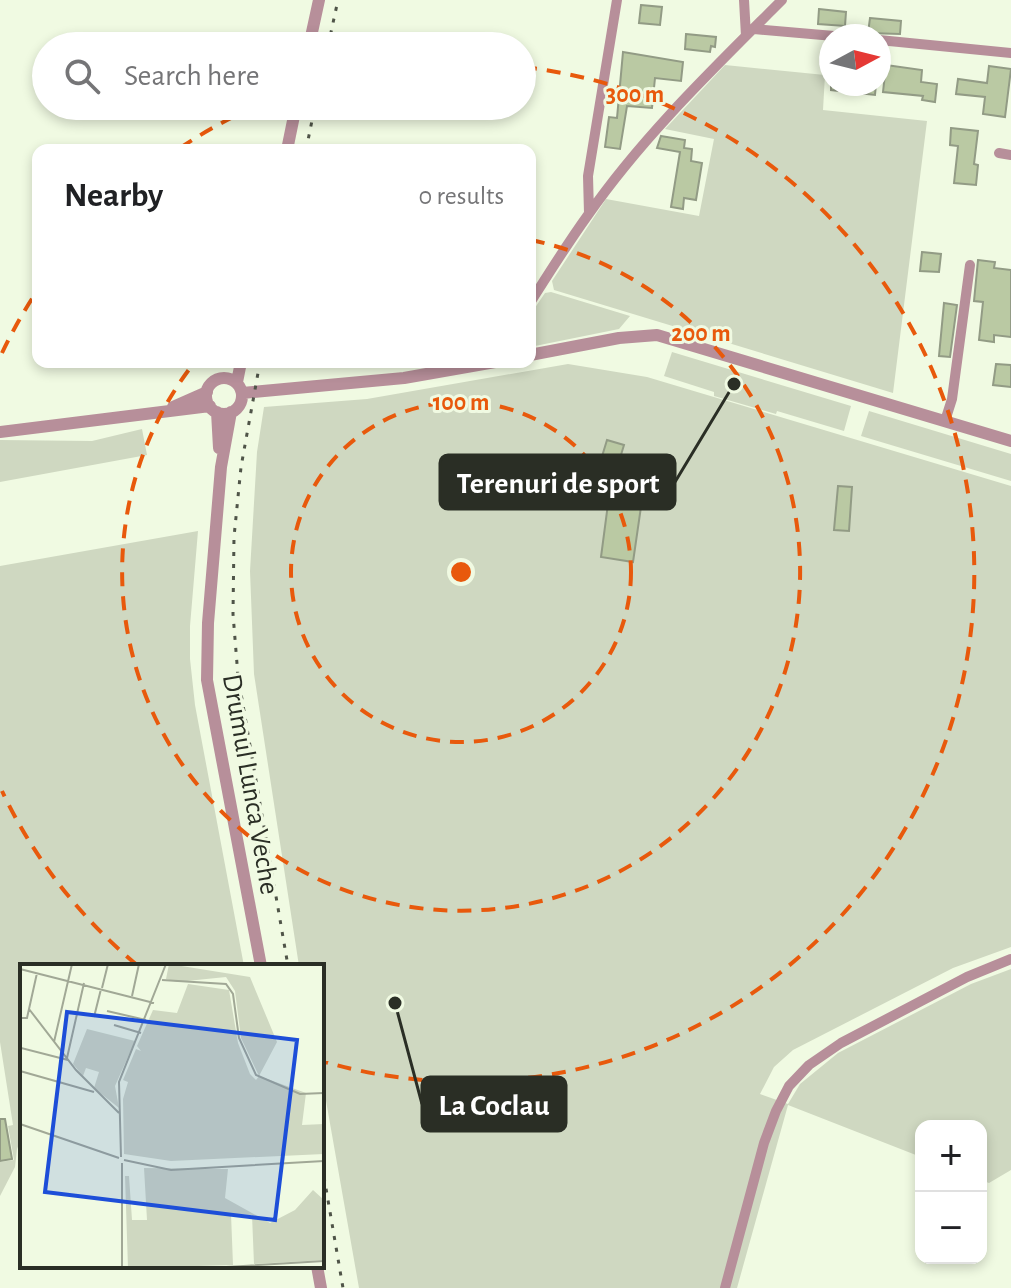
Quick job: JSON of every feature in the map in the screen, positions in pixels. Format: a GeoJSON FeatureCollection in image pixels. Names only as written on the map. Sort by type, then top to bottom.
{"type":"FeatureCollection","features":[{"type":"Feature","properties":{"kind":"street"},"geometry":{"type":"LineString","coordinates":[[312,32],[319,0]]}},
{"type":"Feature","properties":{"kind":"street"},"geometry":{"type":"LineString","coordinates":[[589,213],[588,176],[617,0]]}},
{"type":"Feature","properties":{"kind":"street"},"geometry":{"type":"LineString","coordinates":[[744,0],[750,32]]}},
{"type":"Feature","properties":{"kind":"street"},"geometry":{"type":"LineString","coordinates":[[536,294],[589,213],[663,124],[782,0]]}},
{"type":"Feature","properties":{"kind":"street"},"geometry":{"type":"LineString","coordinates":[[750,32],[819,35]]}},
{"type":"Feature","properties":{"kind":"street"},"geometry":{"type":"LineString","coordinates":[[891,41],[1011,53]]}},
{"type":"Feature","properties":{"kind":"street"},"geometry":{"type":"LineString","coordinates":[[288,144],[293,120]]}},
{"type":"Feature","properties":{"kind":"street"},"geometry":{"type":"LineString","coordinates":[[945,421],[952,399],[970,265]]}},
{"type":"Feature","properties":{"kind":"street"},"geometry":{"type":"LineString","coordinates":[[536,354],[619,338],[657,335],[1011,441]]}},
{"type":"Feature","properties":{"kind":"street"},"geometry":{"type":"LineString","coordinates":[[222,378],[226,368]]}},
{"type":"Feature","properties":{"kind":"street"},"geometry":{"type":"LineString","coordinates":[[0,432],[164,411],[213,409],[231,412],[240,405],[241,368]]}},
{"type":"Feature","properties":{"kind":"street"},"geometry":{"type":"LineString","coordinates":[[164,411],[207,392],[213,381],[222,378],[240,388],[373,382],[453,368]]}},
{"type":"Feature","properties":{"kind":"street"},"geometry":{"type":"LineString","coordinates":[[207,392],[213,409]]}},
{"type":"Feature","properties":{"kind":"street","name":"Drumul Lunca Veche"},"geometry":{"type":"LineString","coordinates":[[213,409],[221,467]]}},
{"type":"Feature","properties":{"kind":"street","name":"Drumul Lunca Veche"},"geometry":{"type":"LineString","coordinates":[[231,412],[221,467],[207,640],[207,680],[261,964]]}},
{"type":"Feature","properties":{"kind":"street"},"geometry":{"type":"LineString","coordinates":[[725,1288],[764,1143],[789,1086],[809,1065],[841,1043],[967,977],[1011,959]]}},
{"type":"Feature","properties":{"kind":"street"},"geometry":{"type":"LineString","coordinates":[[317,1268],[321,1288]]}},
{"type":"Feature","properties":{"kind":"green space"},"geometry":{"type":"Polygon","coordinates":[[[725,65],[819,74],[819,96],[824,96],[823,110],[927,121],[893,393],[554,290],[552,281],[606,199],[699,216],[714,139],[665,129],[725,65]]]}},
{"type":"Feature","properties":{"kind":"green space"},"geometry":{"type":"Polygon","coordinates":[[[551,292],[630,316],[619,329],[536,346],[536,306],[545,293],[551,292]]]}},
{"type":"Feature","properties":{"kind":"green space"},"geometry":{"type":"Polygon","coordinates":[[[672,352],[851,406],[844,431],[714,396],[714,392],[664,376],[672,352]]]}},
{"type":"Feature","properties":{"kind":"green space"},"geometry":{"type":"Polygon","coordinates":[[[568,364],[647,377],[1011,486],[1011,947],[953,968],[793,1050],[774,1067],[760,1094],[788,1104],[800,1084],[838,1053],[971,984],[1011,969],[1011,1170],[987,1182],[987,1120],[915,1120],[915,1155],[788,1105],[737,1288],[359,1288],[324,1089],[324,964],[299,964],[254,674],[250,571],[257,452],[264,407],[367,399],[568,364]]]}},
{"type":"Feature","properties":{"kind":"green space"},"geometry":{"type":"Polygon","coordinates":[[[869,411],[1011,454],[1011,481],[861,436],[869,411]]]}},
{"type":"Feature","properties":{"kind":"green space"},"geometry":{"type":"Polygon","coordinates":[[[142,429],[147,455],[0,482],[0,440],[92,441],[142,429]]]}},
{"type":"Feature","properties":{"kind":"green space"},"geometry":{"type":"Polygon","coordinates":[[[198,531],[190,659],[195,705],[244,964],[20,964],[20,1142],[15,1167],[0,1196],[0,1162],[14,1160],[8,1126],[13,1125],[0,1042],[0,566],[198,531]]]}},
{"type":"Feature","properties":{"kind":"building"},"geometry":{"type":"Polygon","coordinates":[[[641,5],[662,7],[660,25],[639,23],[641,5]]]}},
{"type":"Feature","properties":{"kind":"building"},"geometry":{"type":"Polygon","coordinates":[[[819,9],[846,12],[845,24],[818,24],[819,9]]]}},
{"type":"Feature","properties":{"kind":"building"},"geometry":{"type":"Polygon","coordinates":[[[870,18],[901,21],[900,34],[891,34],[891,24],[869,24],[870,18]]]}},
{"type":"Feature","properties":{"kind":"building"},"geometry":{"type":"Polygon","coordinates":[[[686,34],[716,37],[715,47],[711,46],[710,52],[685,49],[686,34]]]}},
{"type":"Feature","properties":{"kind":"building"},"geometry":{"type":"Polygon","coordinates":[[[623,52],[683,62],[681,81],[655,78],[652,108],[627,106],[620,149],[605,147],[609,117],[617,118],[623,52]]]}},
{"type":"Feature","properties":{"kind":"building"},"geometry":{"type":"Polygon","coordinates":[[[891,66],[922,70],[921,82],[937,84],[935,102],[922,100],[923,96],[891,93],[891,66]]]}},
{"type":"Feature","properties":{"kind":"building"},"geometry":{"type":"Polygon","coordinates":[[[989,66],[1011,69],[1005,117],[983,114],[985,97],[956,94],[958,79],[987,83],[989,66]]]}},
{"type":"Feature","properties":{"kind":"building"},"geometry":{"type":"Polygon","coordinates":[[[951,128],[978,131],[974,164],[978,165],[976,185],[954,183],[958,146],[950,145],[951,128]]]}},
{"type":"Feature","properties":{"kind":"building"},"geometry":{"type":"Polygon","coordinates":[[[661,136],[685,140],[684,148],[692,149],[691,161],[702,163],[696,200],[684,198],[683,209],[671,207],[680,152],[657,148],[661,136]]]}},
{"type":"Feature","properties":{"kind":"building"},"geometry":{"type":"Polygon","coordinates":[[[922,252],[941,254],[939,272],[920,271],[922,252]]]}},
{"type":"Feature","properties":{"kind":"building"},"geometry":{"type":"Polygon","coordinates":[[[978,260],[995,262],[994,268],[1011,270],[1011,337],[994,335],[994,342],[979,340],[983,302],[974,301],[978,260]]]}},
{"type":"Feature","properties":{"kind":"building"},"geometry":{"type":"Polygon","coordinates":[[[944,303],[957,305],[950,357],[939,356],[944,303]]]}},
{"type":"Feature","properties":{"kind":"building"},"geometry":{"type":"Polygon","coordinates":[[[996,364],[1011,365],[1011,387],[993,385],[996,364]]]}},
{"type":"Feature","properties":{"kind":"building"},"geometry":{"type":"Polygon","coordinates":[[[607,440],[624,445],[617,468],[600,463],[607,440]]]}},
{"type":"Feature","properties":{"kind":"building"},"geometry":{"type":"Polygon","coordinates":[[[611,481],[644,486],[633,562],[601,557],[611,481]]]}},
{"type":"Feature","properties":{"kind":"building"},"geometry":{"type":"Polygon","coordinates":[[[838,486],[852,487],[849,531],[834,530],[838,486]]]}},
{"type":"Feature","properties":{"kind":"building"},"geometry":{"type":"Polygon","coordinates":[[[0,1119],[5,1119],[12,1159],[0,1161],[0,1119]]]}},
{"type":"Feature","properties":{"kind":"railway"},"geometry":{"type":"LineString","coordinates":[[331,32],[338,0]]}},
{"type":"Feature","properties":{"kind":"railway"},"geometry":{"type":"LineString","coordinates":[[307,144],[312,120]]}},
{"type":"Feature","properties":{"kind":"railway"},"geometry":{"type":"LineString","coordinates":[[259,368],[241,467],[234,537],[233,614],[238,676],[288,964]]}},
{"type":"Feature","properties":{"kind":"railway"},"geometry":{"type":"LineString","coordinates":[[324,1177],[343,1288]]}},
{"type":"Feature","properties":{"kind":"place","name":"Terenuri de sport"},"geometry":{"type":"Point","coordinates":[734,384]}},
{"type":"Feature","properties":{"kind":"place","name":"La Coclau"},"geometry":{"type":"Point","coordinates":[395,1003]}}]}
